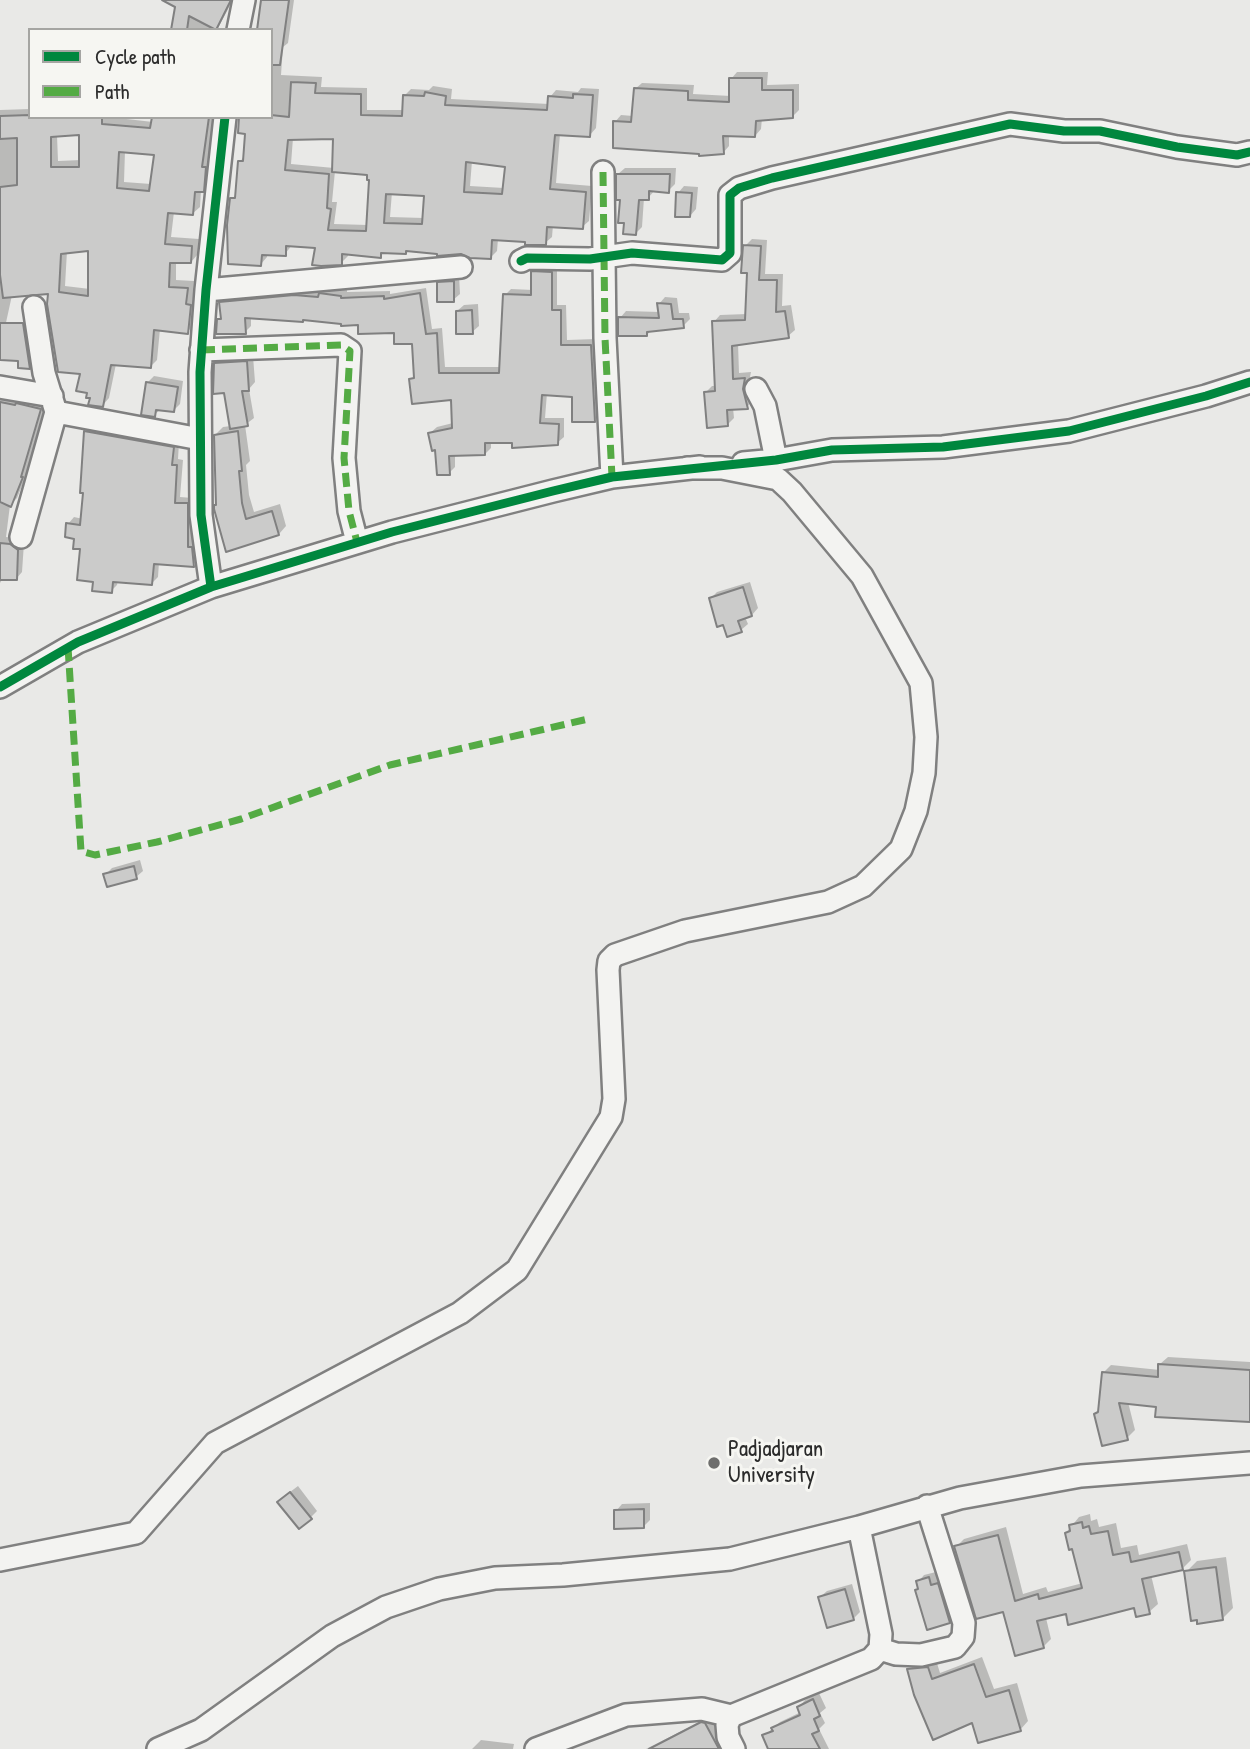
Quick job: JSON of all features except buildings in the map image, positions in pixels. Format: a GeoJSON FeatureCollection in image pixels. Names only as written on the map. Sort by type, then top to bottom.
{"type":"FeatureCollection","features":[{"type":"Feature","properties":{"kind":"street"},"geometry":{"type":"LineString","coordinates":[[238,28],[244,0]]}},
{"type":"Feature","properties":{"kind":"street"},"geometry":{"type":"LineString","coordinates":[[211,587],[201,516],[201,350],[225,119]]}},
{"type":"Feature","properties":{"kind":"street"},"geometry":{"type":"LineString","coordinates":[[521,261],[527,258],[590,259],[632,253],[722,260],[730,253],[730,195],[739,188],[772,178],[1010,124],[1064,131],[1100,131],[1237,155],[1250,152]]}},
{"type":"Feature","properties":{"kind":"street"},"geometry":{"type":"LineString","coordinates":[[603,172],[605,338],[612,477]]}},
{"type":"Feature","properties":{"kind":"street"},"geometry":{"type":"LineString","coordinates":[[206,290],[461,267]]}},
{"type":"Feature","properties":{"kind":"street"},"geometry":{"type":"LineString","coordinates":[[21,537],[54,404],[44,373],[34,307]]}},
{"type":"Feature","properties":{"kind":"street"},"geometry":{"type":"LineString","coordinates":[[201,350],[341,345],[351,351],[344,458],[349,511],[357,542]]}},
{"type":"Feature","properties":{"kind":"street"},"geometry":{"type":"LineString","coordinates":[[0,687],[78,642],[211,587],[357,542],[612,477],[776,460],[832,450],[943,447],[1069,432],[1250,382]]}},
{"type":"Feature","properties":{"kind":"street"},"geometry":{"type":"LineString","coordinates":[[0,387],[54,404],[200,439]]}},
{"type":"Feature","properties":{"kind":"street"},"geometry":{"type":"LineString","coordinates":[[756,389],[765,406],[776,460]]}},
{"type":"Feature","properties":{"kind":"street"},"geometry":{"type":"LineString","coordinates":[[0,1560],[136,1533],[215,1443],[460,1312],[517,1269],[611,1117],[614,1099],[608,970],[609,961],[615,954],[685,931],[828,902],[863,886],[901,849],[916,811],[924,773],[926,737],[921,683],[862,576],[778,479],[722,468],[687,468]]}},
{"type":"Feature","properties":{"kind":"street"},"geometry":{"type":"LineString","coordinates":[[158,1749],[201,1730],[332,1636],[386,1607],[439,1589],[495,1578],[563,1575],[730,1559],[859,1527],[960,1498],[1081,1476],[1250,1463]]}},
{"type":"Feature","properties":{"kind":"street"},"geometry":{"type":"LineString","coordinates":[[880,1649],[896,1654],[921,1655],[954,1647],[963,1637],[964,1623],[927,1506]]}},
{"type":"Feature","properties":{"kind":"street"},"geometry":{"type":"LineString","coordinates":[[536,1749],[626,1715],[702,1709],[731,1716],[871,1658],[880,1649],[881,1634],[859,1527]]}},
{"type":"Feature","properties":{"kind":"street"},"geometry":{"type":"LineString","coordinates":[[731,1716],[727,1725],[728,1737],[734,1749]]}},
{"type":"Feature","properties":{"kind":"marked path"},"geometry":{"type":"LineString","coordinates":[[603,172],[605,338],[612,477]]}},
{"type":"Feature","properties":{"kind":"marked path"},"geometry":{"type":"LineString","coordinates":[[201,350],[341,345],[350,351],[344,458],[349,511],[357,542]]}},
{"type":"Feature","properties":{"kind":"marked path"},"geometry":{"type":"LineString","coordinates":[[68,647],[81,851],[95,855],[157,842],[241,819],[390,765],[588,719]]}},
{"type":"Feature","properties":{"kind":"cycle path"},"geometry":{"type":"LineString","coordinates":[[211,587],[201,515],[200,372],[225,119]]}},
{"type":"Feature","properties":{"kind":"cycle path"},"geometry":{"type":"LineString","coordinates":[[521,261],[527,258],[590,259],[632,253],[722,260],[730,253],[730,195],[739,188],[772,178],[1010,124],[1064,131],[1100,131],[1177,147],[1237,155],[1250,152]]}},
{"type":"Feature","properties":{"kind":"cycle path"},"geometry":{"type":"LineString","coordinates":[[0,687],[78,642],[211,587],[392,532],[553,491],[612,477],[776,460],[832,450],[943,447],[1069,431],[1250,382]]}},
{"type":"Feature","properties":{"kind":"place","name":"Padjadjaran University"},"geometry":{"type":"Point","coordinates":[714,1463]}}]}
